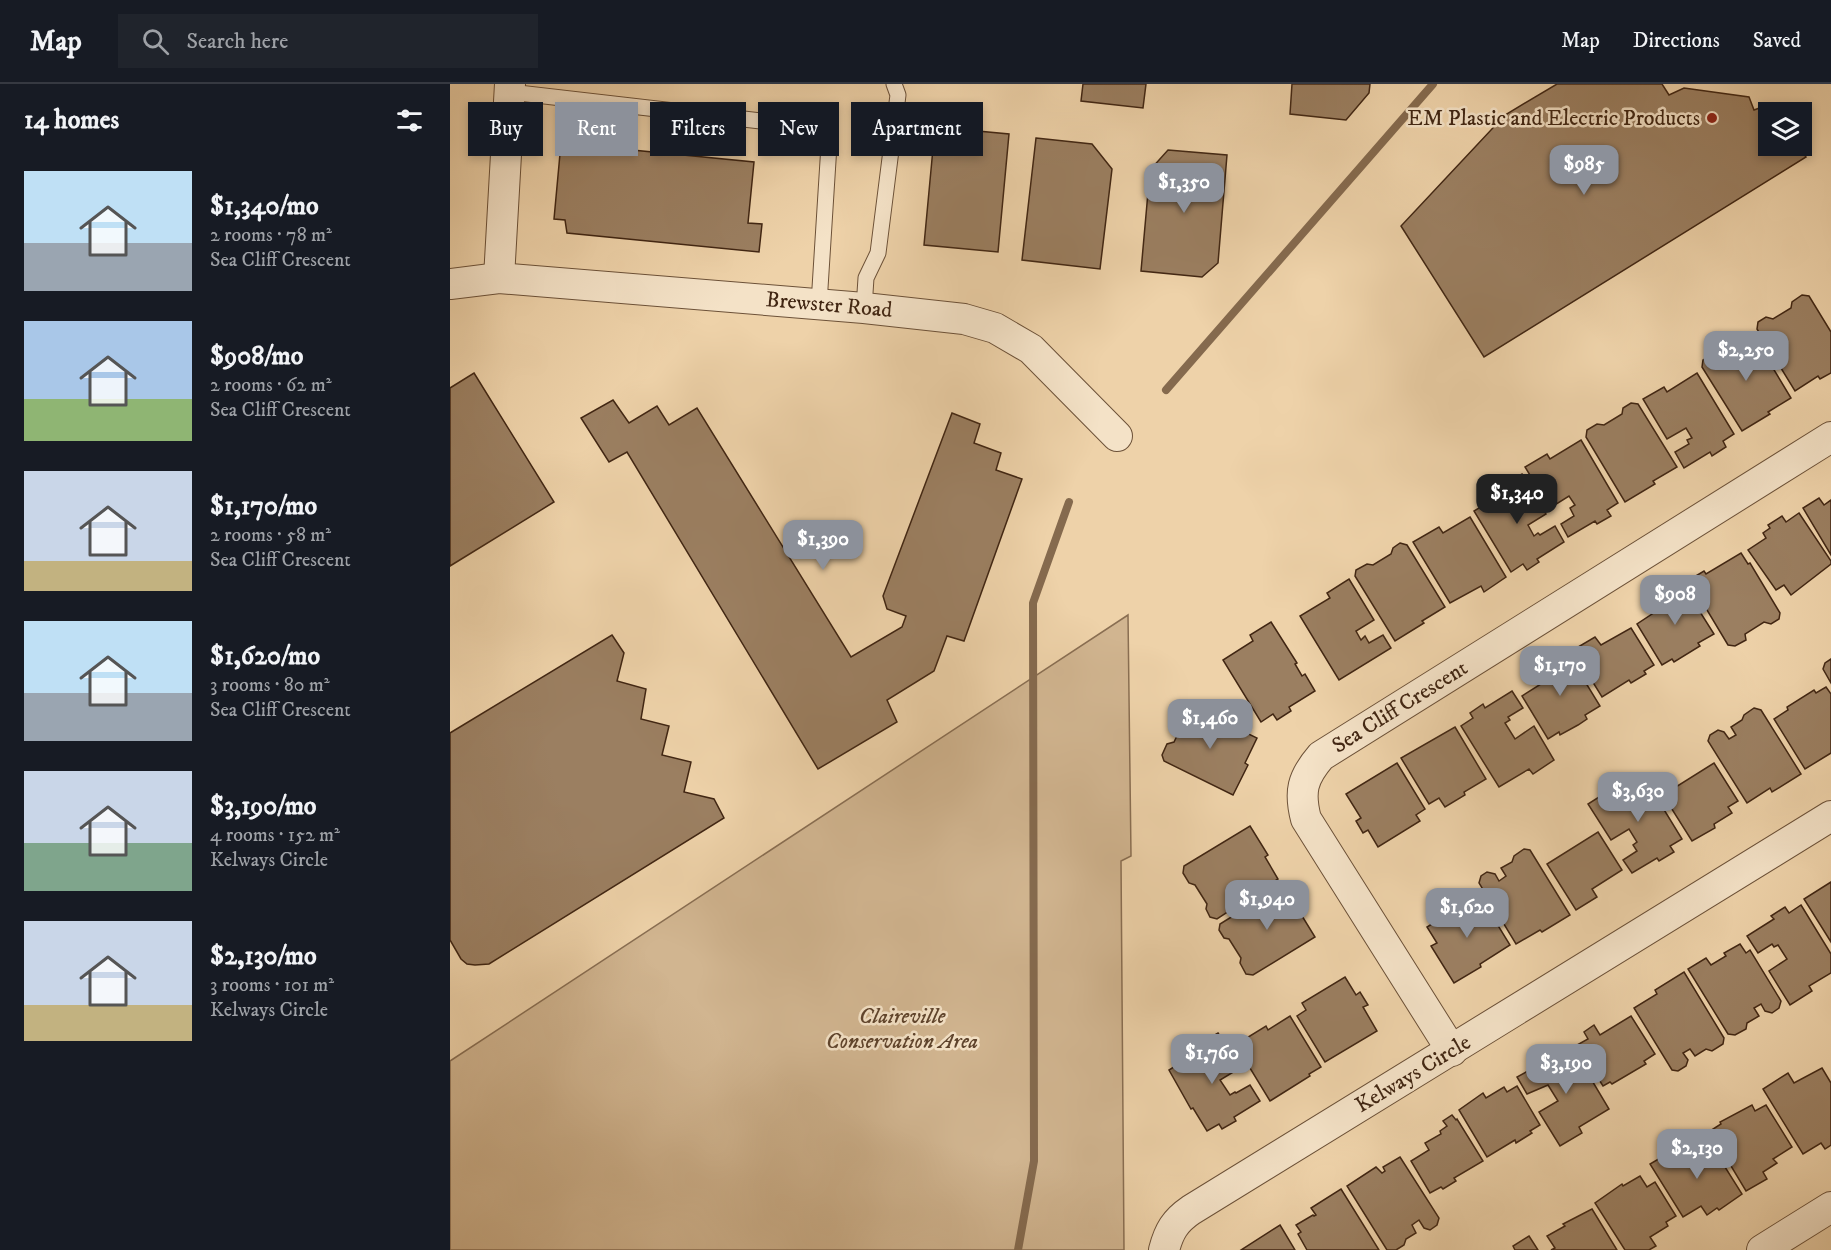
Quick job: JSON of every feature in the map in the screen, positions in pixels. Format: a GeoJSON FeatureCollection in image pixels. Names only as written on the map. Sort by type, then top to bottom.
{"type":"FeatureCollection","features":[{"type":"Feature","properties":{"kind":"street"},"geometry":{"type":"LineString","coordinates":[[499,278],[510,88]]}},
{"type":"Feature","properties":{"kind":"street","name":"Brewster Road"},"geometry":{"type":"LineString","coordinates":[[450,284],[499,278],[819,304],[964,319],[995,328],[1030,349],[1117,436]]}},
{"type":"Feature","properties":{"kind":"street","name":"Sea Cliff Crescent"},"geometry":{"type":"LineString","coordinates":[[1452,1051],[1306,819],[1302,802],[1303,786],[1309,769],[1330,750],[1831,437]]}},
{"type":"Feature","properties":{"kind":"street","name":"Kelways Circle"},"geometry":{"type":"LineString","coordinates":[[1164,1250],[1168,1234],[1178,1220],[1191,1210],[1831,816]]}},
{"type":"Feature","properties":{"kind":"street"},"geometry":{"type":"LineString","coordinates":[[1762,1250],[1831,1207]]}},
{"type":"Feature","properties":{"kind":"lane"},"geometry":{"type":"LineString","coordinates":[[864,308],[866,278],[878,253],[898,95],[894,84]]}},
{"type":"Feature","properties":{"kind":"lane"},"geometry":{"type":"LineString","coordinates":[[510,88],[830,129],[819,304]]}},
{"type":"Feature","properties":{"kind":"green space","name":"Claireville Conservation Area"},"geometry":{"type":"Polygon","coordinates":[[[1128,615],[1131,856],[1121,861],[1124,1250],[450,1250],[450,1061],[1128,615]]]}},
{"type":"Feature","properties":{"kind":"building"},"geometry":{"type":"Polygon","coordinates":[[[1083,84],[1146,84],[1143,108],[1081,101],[1083,84]]]}},
{"type":"Feature","properties":{"kind":"building"},"geometry":{"type":"Polygon","coordinates":[[[1292,84],[1370,84],[1369,93],[1346,120],[1290,114],[1292,84]]]}},
{"type":"Feature","properties":{"kind":"building"},"geometry":{"type":"Polygon","coordinates":[[[1557,84],[1662,84],[1669,95],[1684,88],[1749,97],[1754,110],[1758,109],[1758,156],[1806,157],[1484,357],[1401,226],[1505,115],[1557,84]]]}},
{"type":"Feature","properties":{"kind":"building"},"geometry":{"type":"Polygon","coordinates":[[[983,132],[1009,134],[998,252],[924,245],[932,156],[983,156],[983,132]]]}},
{"type":"Feature","properties":{"kind":"building"},"geometry":{"type":"Polygon","coordinates":[[[1036,138],[1092,144],[1112,169],[1100,269],[1022,260],[1036,138]]]}},
{"type":"Feature","properties":{"kind":"building"},"geometry":{"type":"Polygon","coordinates":[[[1168,150],[1227,155],[1218,263],[1202,277],[1141,271],[1150,170],[1168,150]]]}},
{"type":"Feature","properties":{"kind":"building"},"geometry":{"type":"Polygon","coordinates":[[[638,151],[650,152],[650,156],[693,156],[754,162],[748,223],[762,224],[759,252],[567,233],[565,220],[554,219],[560,156],[638,156],[638,151]]]}},
{"type":"Feature","properties":{"kind":"building"},"geometry":{"type":"Polygon","coordinates":[[[1802,295],[1809,296],[1831,332],[1831,373],[1820,379],[1818,376],[1795,391],[1757,329],[1758,322],[1766,317],[1773,319],[1791,308],[1792,302],[1802,295]]]}},
{"type":"Feature","properties":{"kind":"building"},"geometry":{"type":"Polygon","coordinates":[[[1747,334],[1753,335],[1791,398],[1742,431],[1702,367],[1703,360],[1713,354],[1719,356],[1738,344],[1739,339],[1747,334]]]}},
{"type":"Feature","properties":{"kind":"building"},"geometry":{"type":"Polygon","coordinates":[[[474,373],[554,502],[450,566],[450,388],[474,373]]]}},
{"type":"Feature","properties":{"kind":"building"},"geometry":{"type":"Polygon","coordinates":[[[1697,373],[1734,434],[1723,441],[1726,447],[1712,456],[1710,452],[1684,468],[1675,452],[1689,444],[1687,440],[1692,438],[1686,428],[1667,439],[1643,399],[1664,387],[1667,392],[1697,373]]]}},
{"type":"Feature","properties":{"kind":"building"},"geometry":{"type":"Polygon","coordinates":[[[613,400],[629,423],[657,406],[669,425],[697,408],[851,657],[902,627],[906,616],[887,609],[883,596],[952,413],[980,424],[974,443],[1001,453],[996,470],[1022,479],[964,641],[947,636],[934,671],[887,700],[897,722],[818,769],[627,452],[609,462],[581,418],[613,400]]]}},
{"type":"Feature","properties":{"kind":"building"},"geometry":{"type":"Polygon","coordinates":[[[1631,403],[1638,404],[1677,467],[1653,481],[1655,484],[1625,502],[1586,437],[1587,430],[1597,424],[1604,425],[1622,414],[1623,408],[1631,403]]]}},
{"type":"Feature","properties":{"kind":"building"},"geometry":{"type":"Polygon","coordinates":[[[1581,440],[1618,503],[1607,510],[1611,516],[1597,524],[1595,521],[1568,537],[1561,524],[1574,516],[1570,508],[1575,505],[1569,496],[1550,508],[1525,467],[1547,454],[1550,459],[1581,440]]]}},
{"type":"Feature","properties":{"kind":"building"},"geometry":{"type":"Polygon","coordinates":[[[1522,474],[1546,514],[1528,525],[1534,536],[1555,526],[1564,542],[1537,559],[1539,562],[1527,570],[1523,564],[1511,572],[1474,511],[1504,493],[1500,487],[1522,474]]]}},
{"type":"Feature","properties":{"kind":"building"},"geometry":{"type":"Polygon","coordinates":[[[1819,498],[1824,505],[1831,500],[1831,555],[1803,508],[1819,498]]]}},
{"type":"Feature","properties":{"kind":"building"},"geometry":{"type":"Polygon","coordinates":[[[1799,513],[1831,564],[1791,595],[1784,585],[1776,590],[1748,550],[1766,538],[1763,533],[1770,528],[1768,525],[1782,516],[1786,522],[1799,513]]]}},
{"type":"Feature","properties":{"kind":"building"},"geometry":{"type":"Polygon","coordinates":[[[1470,517],[1506,577],[1484,592],[1481,586],[1450,603],[1413,542],[1439,527],[1443,533],[1470,517]]]}},
{"type":"Feature","properties":{"kind":"building"},"geometry":{"type":"Polygon","coordinates":[[[1400,543],[1407,545],[1445,607],[1395,641],[1355,576],[1356,570],[1367,564],[1373,565],[1391,554],[1393,548],[1400,543]]]}},
{"type":"Feature","properties":{"kind":"building"},"geometry":{"type":"Polygon","coordinates":[[[1741,553],[1748,564],[1750,563],[1780,613],[1779,619],[1771,624],[1764,622],[1745,634],[1746,640],[1735,646],[1728,645],[1689,580],[1704,571],[1706,574],[1741,553]]]}},
{"type":"Feature","properties":{"kind":"building"},"geometry":{"type":"Polygon","coordinates":[[[1349,579],[1374,620],[1356,631],[1361,640],[1365,636],[1369,643],[1383,635],[1391,648],[1339,680],[1300,616],[1330,598],[1327,593],[1349,579]]]}},
{"type":"Feature","properties":{"kind":"building"},"geometry":{"type":"Polygon","coordinates":[[[1683,585],[1714,634],[1698,643],[1700,646],[1674,662],[1672,659],[1662,665],[1637,624],[1655,612],[1650,604],[1683,585]]]}},
{"type":"Feature","properties":{"kind":"building"},"geometry":{"type":"Polygon","coordinates":[[[1271,622],[1297,663],[1295,664],[1302,676],[1305,674],[1315,691],[1289,707],[1291,711],[1277,720],[1273,714],[1261,722],[1223,660],[1253,641],[1250,635],[1271,622]]]}},
{"type":"Feature","properties":{"kind":"building"},"geometry":{"type":"Polygon","coordinates":[[[1631,628],[1654,665],[1644,671],[1646,674],[1631,683],[1629,680],[1602,697],[1573,650],[1595,637],[1601,645],[1631,628]]]}},
{"type":"Feature","properties":{"kind":"building"},"geometry":{"type":"Polygon","coordinates":[[[612,635],[624,653],[617,681],[646,689],[641,719],[669,726],[662,755],[691,762],[684,792],[714,799],[724,818],[489,964],[467,964],[461,959],[450,940],[450,733],[612,635]]]}},
{"type":"Feature","properties":{"kind":"building"},"geometry":{"type":"Polygon","coordinates":[[[1554,656],[1558,664],[1570,657],[1600,706],[1585,715],[1587,719],[1578,725],[1548,739],[1522,696],[1541,684],[1533,670],[1554,656]]]}},
{"type":"Feature","properties":{"kind":"building"},"geometry":{"type":"Polygon","coordinates":[[[1831,659],[1831,683],[1823,669],[1825,663],[1831,659]]]}},
{"type":"Feature","properties":{"kind":"building"},"geometry":{"type":"Polygon","coordinates":[[[1826,687],[1831,694],[1831,753],[1805,769],[1774,719],[1788,710],[1787,707],[1814,690],[1816,693],[1826,687]]]}},
{"type":"Feature","properties":{"kind":"building"},"geometry":{"type":"Polygon","coordinates":[[[1512,691],[1523,708],[1508,717],[1510,720],[1505,723],[1515,739],[1534,726],[1554,760],[1533,774],[1529,769],[1499,787],[1461,726],[1473,718],[1470,713],[1483,704],[1485,708],[1512,691]]]}},
{"type":"Feature","properties":{"kind":"building"},"geometry":{"type":"Polygon","coordinates":[[[1191,706],[1257,738],[1245,763],[1248,765],[1233,795],[1164,761],[1162,755],[1167,744],[1174,742],[1183,723],[1181,717],[1185,709],[1191,706]]]}},
{"type":"Feature","properties":{"kind":"building"},"geometry":{"type":"Polygon","coordinates":[[[1754,708],[1761,710],[1801,774],[1772,792],[1770,788],[1747,803],[1708,741],[1710,735],[1718,730],[1724,732],[1729,739],[1736,735],[1731,727],[1754,708]]]}},
{"type":"Feature","properties":{"kind":"building"},"geometry":{"type":"Polygon","coordinates":[[[1455,727],[1486,779],[1445,807],[1439,798],[1429,804],[1401,758],[1455,727]]]}},
{"type":"Feature","properties":{"kind":"building"},"geometry":{"type":"Polygon","coordinates":[[[1397,763],[1425,809],[1416,815],[1420,821],[1378,847],[1368,830],[1363,833],[1356,821],[1361,818],[1346,794],[1397,763]]]}},
{"type":"Feature","properties":{"kind":"building"},"geometry":{"type":"Polygon","coordinates":[[[1714,763],[1738,801],[1728,807],[1732,813],[1714,824],[1715,828],[1692,841],[1663,795],[1714,763]]]}},
{"type":"Feature","properties":{"kind":"building"},"geometry":{"type":"Polygon","coordinates":[[[1644,777],[1682,839],[1670,846],[1674,852],[1659,861],[1657,858],[1632,873],[1623,860],[1637,851],[1633,845],[1637,842],[1629,829],[1611,840],[1588,804],[1610,790],[1614,796],[1644,777]]]}},
{"type":"Feature","properties":{"kind":"building"},"geometry":{"type":"Polygon","coordinates":[[[1250,826],[1268,855],[1265,857],[1278,879],[1217,919],[1210,917],[1206,909],[1207,904],[1195,885],[1189,883],[1183,873],[1184,866],[1250,826]]]}},
{"type":"Feature","properties":{"kind":"building"},"geometry":{"type":"Polygon","coordinates":[[[1598,832],[1622,870],[1592,889],[1597,897],[1576,910],[1547,864],[1598,832]]]}},
{"type":"Feature","properties":{"kind":"building"},"geometry":{"type":"Polygon","coordinates":[[[1524,849],[1530,850],[1570,915],[1516,944],[1479,883],[1481,876],[1487,872],[1495,874],[1499,881],[1506,876],[1501,868],[1512,862],[1514,856],[1524,849]]]}},
{"type":"Feature","properties":{"kind":"building"},"geometry":{"type":"Polygon","coordinates":[[[1831,882],[1831,942],[1804,899],[1831,882]]]}},
{"type":"Feature","properties":{"kind":"building"},"geometry":{"type":"Polygon","coordinates":[[[1283,885],[1315,937],[1253,975],[1246,974],[1240,963],[1241,958],[1229,939],[1224,938],[1219,930],[1220,924],[1270,893],[1271,895],[1279,891],[1278,888],[1283,885]]]}},
{"type":"Feature","properties":{"kind":"building"},"geometry":{"type":"Polygon","coordinates":[[[1469,901],[1473,907],[1483,901],[1510,945],[1480,964],[1481,967],[1454,983],[1431,946],[1437,943],[1427,927],[1469,901]]]}},
{"type":"Feature","properties":{"kind":"building"},"geometry":{"type":"Polygon","coordinates":[[[1801,905],[1831,954],[1831,973],[1809,986],[1812,991],[1790,1005],[1769,971],[1787,959],[1778,945],[1774,947],[1772,944],[1758,953],[1747,936],[1774,919],[1771,916],[1785,907],[1789,913],[1801,905]]]}},
{"type":"Feature","properties":{"kind":"building"},"geometry":{"type":"Polygon","coordinates":[[[1740,944],[1746,953],[1750,950],[1781,1001],[1779,1008],[1772,1013],[1765,1011],[1761,1004],[1754,1008],[1759,1016],[1747,1023],[1746,1029],[1735,1035],[1728,1034],[1688,969],[1706,958],[1711,965],[1726,956],[1724,953],[1740,944]]]}},
{"type":"Feature","properties":{"kind":"building"},"geometry":{"type":"Polygon","coordinates":[[[1684,972],[1724,1038],[1723,1044],[1712,1051],[1706,1049],[1695,1056],[1690,1049],[1683,1053],[1688,1060],[1686,1066],[1678,1071],[1672,1070],[1634,1008],[1657,994],[1655,990],[1684,972]]]}},
{"type":"Feature","properties":{"kind":"building"},"geometry":{"type":"Polygon","coordinates":[[[1345,977],[1356,995],[1360,992],[1368,1005],[1363,1007],[1377,1031],[1325,1062],[1297,1016],[1306,1010],[1302,1003],[1345,977]]]}},
{"type":"Feature","properties":{"kind":"building"},"geometry":{"type":"Polygon","coordinates":[[[1290,1016],[1321,1067],[1270,1101],[1242,1055],[1252,1049],[1245,1039],[1266,1026],[1268,1030],[1290,1016]]]}},
{"type":"Feature","properties":{"kind":"building"},"geometry":{"type":"Polygon","coordinates":[[[1631,1016],[1655,1054],[1644,1061],[1646,1064],[1612,1084],[1610,1082],[1603,1086],[1577,1045],[1588,1039],[1584,1032],[1594,1025],[1600,1035],[1631,1016]]]}},
{"type":"Feature","properties":{"kind":"building"},"geometry":{"type":"Polygon","coordinates":[[[1218,1033],[1240,1068],[1220,1080],[1230,1095],[1250,1085],[1260,1101],[1234,1117],[1236,1121],[1222,1129],[1219,1124],[1207,1131],[1193,1108],[1191,1109],[1169,1070],[1199,1051],[1196,1046],[1218,1033]]]}},
{"type":"Feature","properties":{"kind":"building"},"geometry":{"type":"Polygon","coordinates":[[[1572,1047],[1609,1109],[1579,1127],[1582,1133],[1560,1146],[1539,1112],[1558,1101],[1548,1085],[1527,1094],[1517,1077],[1572,1047]]]}},
{"type":"Feature","properties":{"kind":"building"},"geometry":{"type":"Polygon","coordinates":[[[1822,1068],[1831,1083],[1831,1145],[1825,1149],[1821,1143],[1803,1154],[1763,1089],[1788,1073],[1794,1083],[1822,1068]]]}},
{"type":"Feature","properties":{"kind":"building"},"geometry":{"type":"Polygon","coordinates":[[[1517,1086],[1540,1125],[1516,1143],[1515,1140],[1487,1157],[1459,1110],[1483,1093],[1486,1098],[1504,1087],[1507,1092],[1517,1086]]]}},
{"type":"Feature","properties":{"kind":"building"},"geometry":{"type":"Polygon","coordinates":[[[1752,1105],[1755,1111],[1766,1105],[1792,1147],[1773,1159],[1777,1163],[1763,1172],[1767,1179],[1746,1191],[1710,1131],[1721,1124],[1720,1122],[1752,1105]]]}},
{"type":"Feature","properties":{"kind":"building"},"geometry":{"type":"Polygon","coordinates":[[[1452,1115],[1457,1119],[1483,1161],[1454,1178],[1456,1181],[1443,1189],[1441,1187],[1430,1193],[1411,1161],[1429,1150],[1425,1143],[1441,1134],[1440,1131],[1447,1126],[1443,1121],[1452,1115]]]}},
{"type":"Feature","properties":{"kind":"building"},"geometry":{"type":"Polygon","coordinates":[[[1708,1140],[1742,1194],[1719,1210],[1717,1208],[1707,1215],[1701,1206],[1683,1217],[1650,1164],[1667,1154],[1672,1162],[1708,1140]]]}},
{"type":"Feature","properties":{"kind":"building"},"geometry":{"type":"Polygon","coordinates":[[[1400,1157],[1439,1218],[1437,1225],[1430,1230],[1424,1228],[1419,1220],[1412,1225],[1416,1233],[1406,1239],[1404,1245],[1396,1250],[1387,1250],[1347,1186],[1376,1167],[1382,1173],[1385,1171],[1383,1167],[1400,1157]]]}},
{"type":"Feature","properties":{"kind":"building"},"geometry":{"type":"Polygon","coordinates":[[[1640,1176],[1647,1187],[1655,1182],[1676,1216],[1666,1222],[1668,1226],[1650,1237],[1656,1246],[1649,1250],[1625,1250],[1595,1203],[1622,1184],[1623,1186],[1640,1176]]]}},
{"type":"Feature","properties":{"kind":"building"},"geometry":{"type":"Polygon","coordinates":[[[1341,1189],[1379,1250],[1307,1250],[1296,1225],[1316,1215],[1311,1208],[1341,1189]]]}},
{"type":"Feature","properties":{"kind":"building"},"geometry":{"type":"Polygon","coordinates":[[[1592,1209],[1617,1250],[1551,1250],[1555,1248],[1547,1236],[1565,1226],[1563,1224],[1592,1209]]]}},
{"type":"Feature","properties":{"kind":"building"},"geometry":{"type":"Polygon","coordinates":[[[1280,1225],[1295,1250],[1241,1250],[1280,1225]]]}},
{"type":"Feature","properties":{"kind":"building"},"geometry":{"type":"Polygon","coordinates":[[[1529,1236],[1538,1250],[1515,1250],[1513,1246],[1529,1236]]]}},
{"type":"Feature","properties":{"kind":"waterway"},"geometry":{"type":"LineString","coordinates":[[1166,390],[1433,84]]}},
{"type":"Feature","properties":{"kind":"waterway"},"geometry":{"type":"LineString","coordinates":[[1018,1250],[1034,1161],[1033,603],[1069,502]]}},
{"type":"Feature","properties":{"kind":"place","name":"EM Plastic and Electric Products"},"geometry":{"type":"Point","coordinates":[1712,118]}}]}
